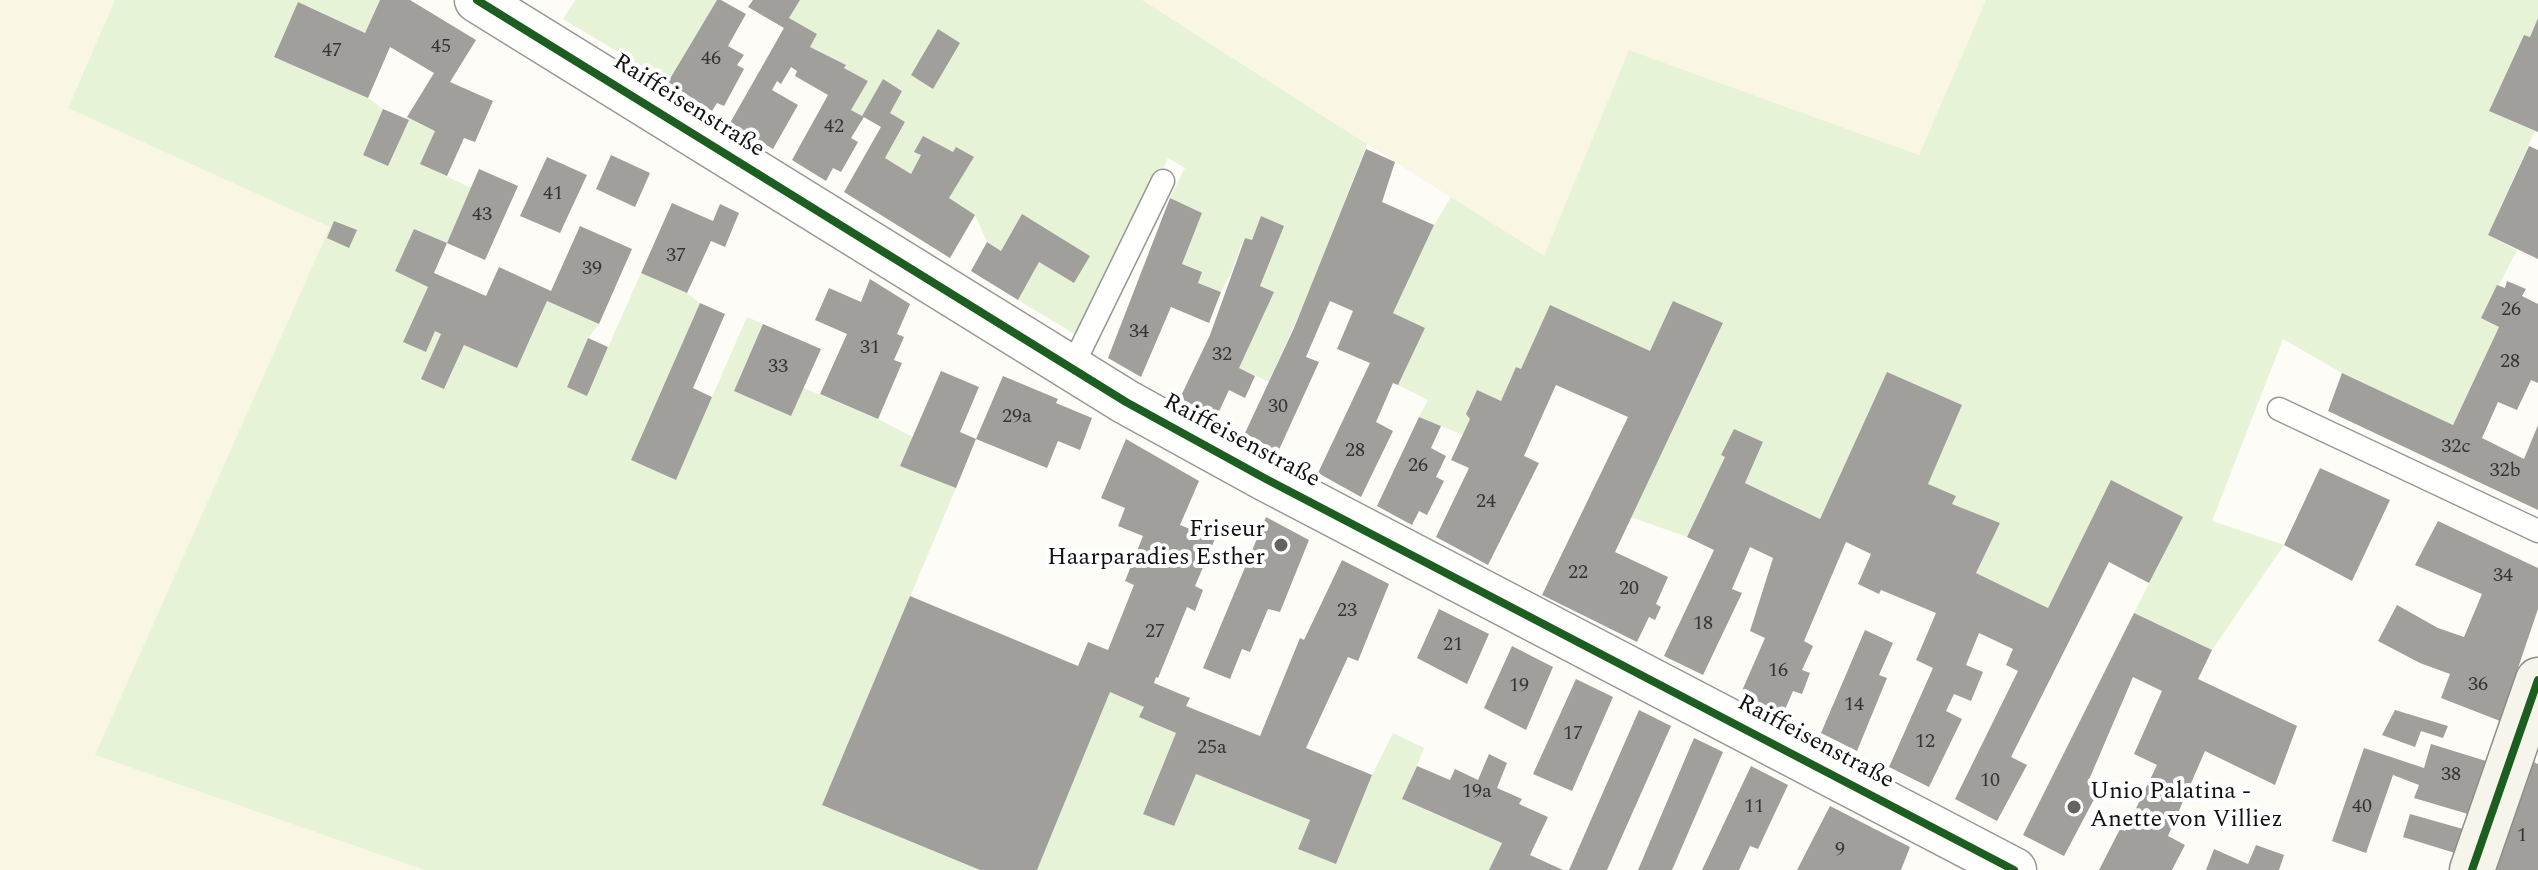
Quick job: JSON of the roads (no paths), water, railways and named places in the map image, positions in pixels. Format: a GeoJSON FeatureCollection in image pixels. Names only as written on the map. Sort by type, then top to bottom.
{"type":"FeatureCollection","features":[{"type":"Feature","properties":{"kind":"street","name":"Raiffeisenstraße"},"geometry":{"type":"LineString","coordinates":[[477,0],[1126,402],[1266,479],[2014,870]]}},
{"type":"Feature","properties":{"kind":"street"},"geometry":{"type":"LineString","coordinates":[[2472,870],[2538,680]]}},
{"type":"Feature","properties":{"kind":"lane"},"geometry":{"type":"LineString","coordinates":[[1071,369],[1163,181]]}},
{"type":"Feature","properties":{"kind":"lane"},"geometry":{"type":"LineString","coordinates":[[2279,409],[2538,531]]}},
{"type":"Feature","properties":{"kind":"place","name":"Friseur Haarparadies Esther"},"geometry":{"type":"Point","coordinates":[1281,545]}},
{"type":"Feature","properties":{"kind":"place","name":"Unio Palatina - Anette von Villiez"},"geometry":{"type":"Point","coordinates":[2074,807]}}]}
